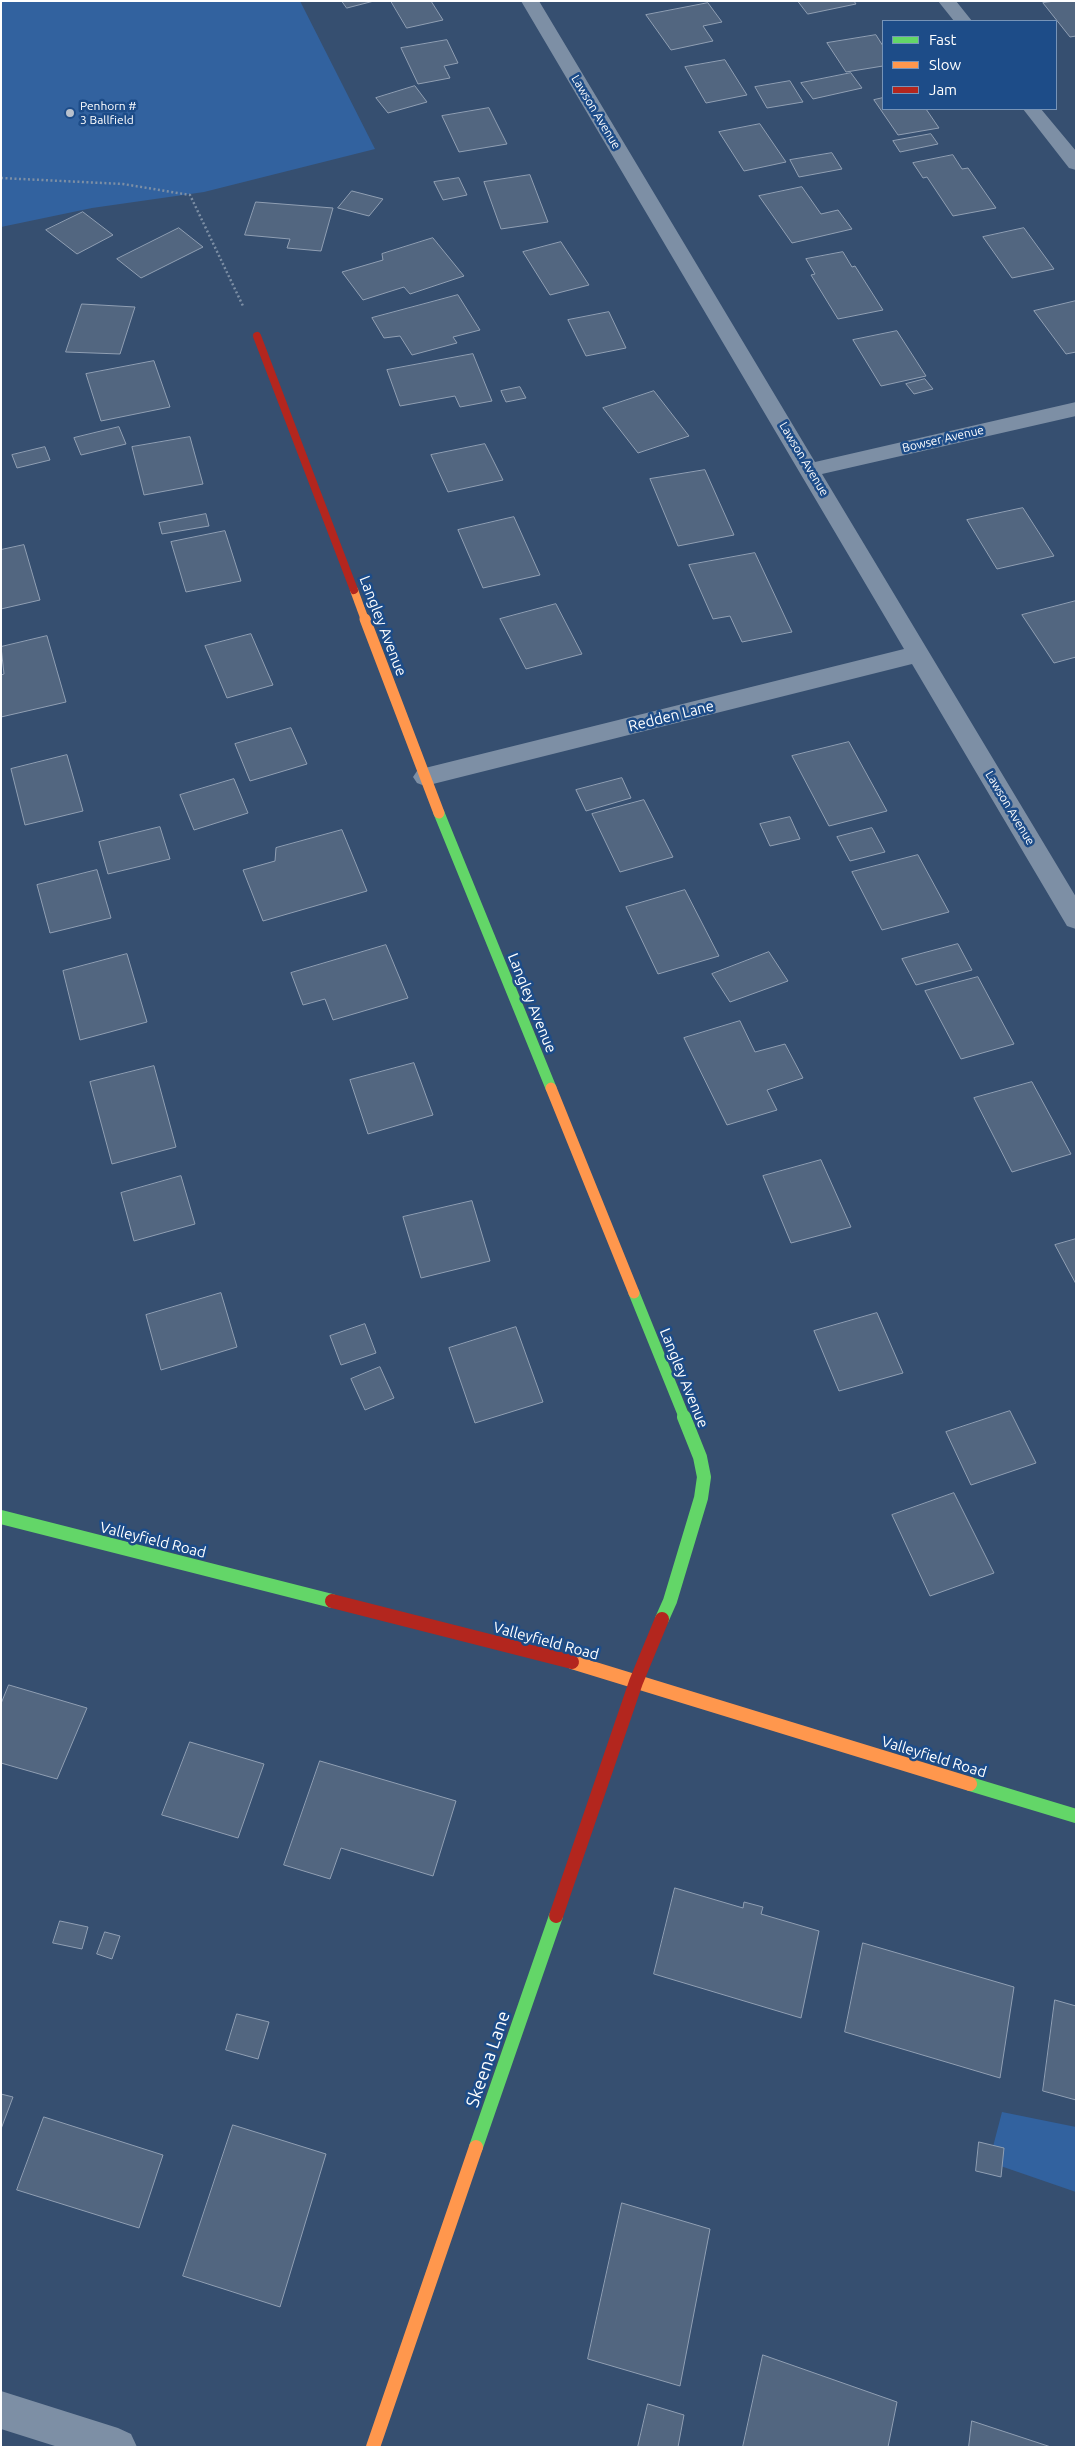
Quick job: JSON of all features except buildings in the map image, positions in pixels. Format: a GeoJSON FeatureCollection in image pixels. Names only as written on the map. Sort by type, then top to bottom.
{"type":"FeatureCollection","features":[{"type":"Feature","properties":{"kind":"street","name":"Lawson Avenue"},"geometry":{"type":"LineString","coordinates":[[530,1],[1076,919]]}},
{"type":"Feature","properties":{"kind":"street"},"geometry":{"type":"LineString","coordinates":[[947,1],[962,20]]}},
{"type":"Feature","properties":{"kind":"street"},"geometry":{"type":"LineString","coordinates":[[1033,110],[1076,164]]}},
{"type":"Feature","properties":{"kind":"street","name":"Langley Avenue"},"geometry":{"type":"LineString","coordinates":[[257,336],[425,777],[700,1457],[704,1477],[701,1498],[670,1601],[636,1682]]}},
{"type":"Feature","properties":{"kind":"street","name":"Bowser Avenue"},"geometry":{"type":"LineString","coordinates":[[810,470],[1076,409]]}},
{"type":"Feature","properties":{"kind":"street","name":"Redden Lane"},"geometry":{"type":"LineString","coordinates":[[425,777],[918,654]]}},
{"type":"Feature","properties":{"kind":"street","name":"Valleyfield Road"},"geometry":{"type":"LineString","coordinates":[[1,1517],[556,1657],[1076,1816]]}},
{"type":"Feature","properties":{"kind":"street","name":"Skeena Lane"},"geometry":{"type":"LineString","coordinates":[[373,2447],[636,1682]]}},
{"type":"Feature","properties":{"kind":"street"},"geometry":{"type":"LineString","coordinates":[[1,2410],[118,2447]]}},
{"type":"Feature","properties":{"kind":"path"},"geometry":{"type":"LineString","coordinates":[[1,178],[123,184],[138,188],[190,195],[257,336]]}},
{"type":"Feature","properties":{"kind":"shaded area"},"geometry":{"type":"Polygon","coordinates":[[[1,1],[300,1],[375,149],[204,192],[92,208],[1,227],[1,1]]]}},
{"type":"Feature","properties":{"kind":"shaded area"},"geometry":{"type":"Polygon","coordinates":[[[1002,2112],[1076,2127],[1076,2192],[989,2162],[1002,2112]]]}},
{"type":"Feature","properties":{"kind":"traffic: fast"},"geometry":{"type":"LineString","coordinates":[[439,813],[551,1088]]}},
{"type":"Feature","properties":{"kind":"traffic: fast"},"geometry":{"type":"LineString","coordinates":[[634,1293],[700,1457],[704,1477],[701,1498],[670,1601],[662,1619]]}},
{"type":"Feature","properties":{"kind":"traffic: fast"},"geometry":{"type":"LineString","coordinates":[[1,1517],[332,1601]]}},
{"type":"Feature","properties":{"kind":"traffic: fast"},"geometry":{"type":"LineString","coordinates":[[970,1784],[1076,1816]]}},
{"type":"Feature","properties":{"kind":"traffic: fast"},"geometry":{"type":"LineString","coordinates":[[476,2147],[556,1916]]}},
{"type":"Feature","properties":{"kind":"traffic: slow"},"geometry":{"type":"LineString","coordinates":[[354,590],[439,813]]}},
{"type":"Feature","properties":{"kind":"traffic: slow"},"geometry":{"type":"LineString","coordinates":[[551,1088],[634,1293]]}},
{"type":"Feature","properties":{"kind":"traffic: slow"},"geometry":{"type":"LineString","coordinates":[[572,1662],[970,1784]]}},
{"type":"Feature","properties":{"kind":"traffic: slow"},"geometry":{"type":"LineString","coordinates":[[373,2447],[476,2147]]}},
{"type":"Feature","properties":{"kind":"traffic: jam"},"geometry":{"type":"LineString","coordinates":[[257,336],[354,590]]}},
{"type":"Feature","properties":{"kind":"traffic: jam"},"geometry":{"type":"LineString","coordinates":[[332,1601],[572,1662]]}},
{"type":"Feature","properties":{"kind":"traffic: jam"},"geometry":{"type":"LineString","coordinates":[[556,1916],[636,1682],[662,1619]]}},
{"type":"Feature","properties":{"kind":"place","name":"Penhorn # 3 Ballfield"},"geometry":{"type":"Point","coordinates":[70,113]}}]}
